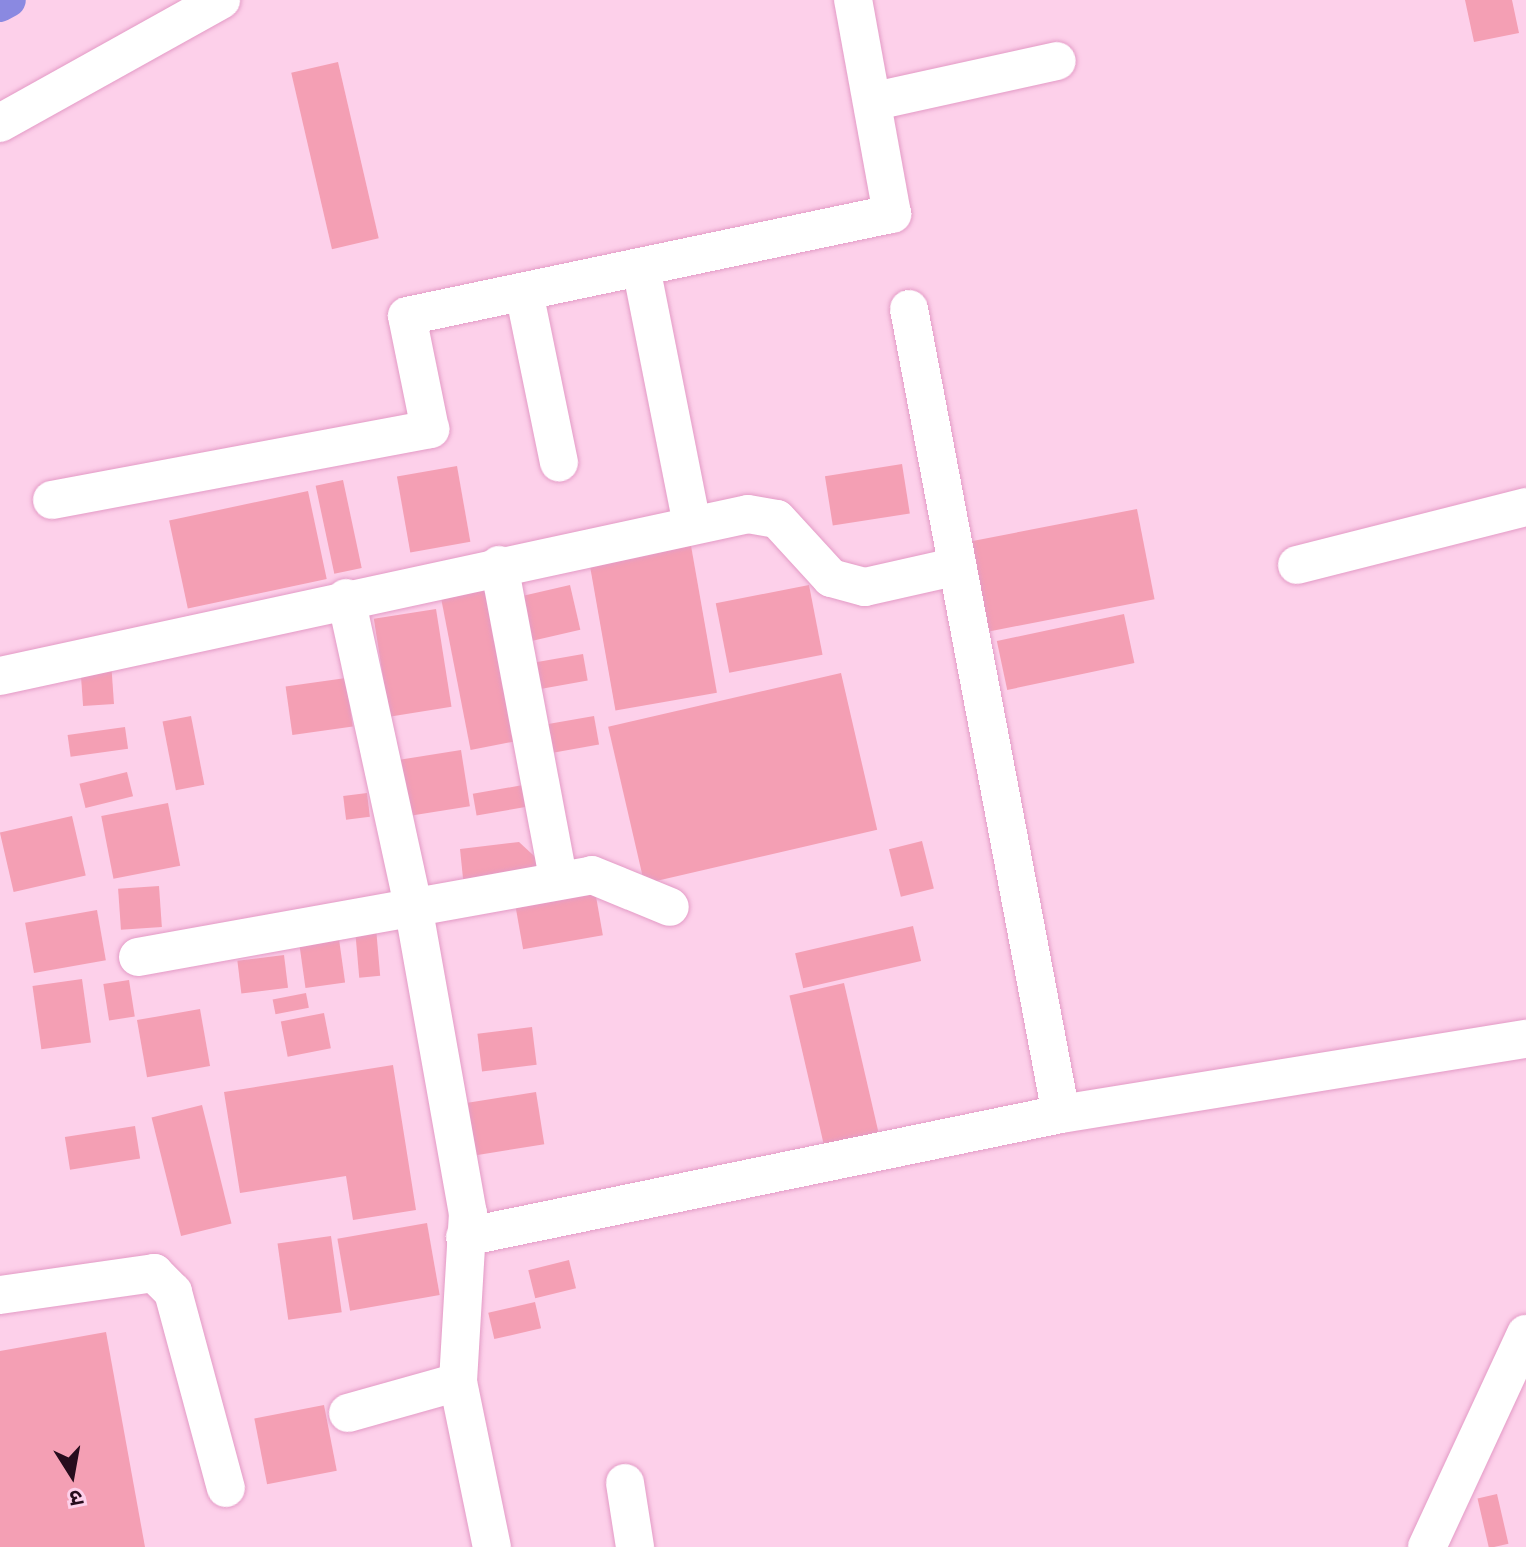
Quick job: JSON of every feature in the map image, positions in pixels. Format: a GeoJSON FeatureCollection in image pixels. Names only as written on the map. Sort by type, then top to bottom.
{"type":"FeatureCollection","features":[{"type":"Feature","properties":{"kind":"street"},"geometry":{"type":"LineString","coordinates":[[0,123],[221,0]]}},
{"type":"Feature","properties":{"kind":"street"},"geometry":{"type":"LineString","coordinates":[[52,500],[430,429],[407,316],[892,214],[875,101],[853,0]]}},
{"type":"Feature","properties":{"kind":"street"},"geometry":{"type":"LineString","coordinates":[[875,101],[1057,61]]}},
{"type":"Feature","properties":{"kind":"street"},"geometry":{"type":"LineString","coordinates":[[641,267],[692,525]]}},
{"type":"Feature","properties":{"kind":"street"},"geometry":{"type":"LineString","coordinates":[[524,292],[559,462]]}},
{"type":"Feature","properties":{"kind":"street"},"geometry":{"type":"LineString","coordinates":[[909,309],[954,567],[1061,1114]]}},
{"type":"Feature","properties":{"kind":"street"},"geometry":{"type":"LineString","coordinates":[[1297,565],[1526,507]]}},
{"type":"Feature","properties":{"kind":"street"},"geometry":{"type":"LineString","coordinates":[[0,676],[346,598],[748,514],[777,519],[831,578],[865,587],[954,567]]}},
{"type":"Feature","properties":{"kind":"street"},"geometry":{"type":"LineString","coordinates":[[499,565],[558,878]]}},
{"type":"Feature","properties":{"kind":"street"},"geometry":{"type":"LineString","coordinates":[[346,598],[414,911],[468,1213],[458,1382],[492,1547]]}},
{"type":"Feature","properties":{"kind":"street"},"geometry":{"type":"LineString","coordinates":[[138,957],[414,911],[558,878],[592,875],[670,907]]}},
{"type":"Feature","properties":{"kind":"street"},"geometry":{"type":"LineString","coordinates":[[465,1237],[1061,1114],[1526,1039]]}},
{"type":"Feature","properties":{"kind":"street"},"geometry":{"type":"LineString","coordinates":[[0,1295],[154,1273],[173,1292],[226,1488]]}},
{"type":"Feature","properties":{"kind":"street"},"geometry":{"type":"LineString","coordinates":[[1427,1547],[1526,1334]]}},
{"type":"Feature","properties":{"kind":"street"},"geometry":{"type":"LineString","coordinates":[[348,1413],[458,1382]]}},
{"type":"Feature","properties":{"kind":"street"},"geometry":{"type":"LineString","coordinates":[[625,1483],[635,1547]]}},
{"type":"Feature","properties":{"kind":"building"},"geometry":{"type":"Polygon","coordinates":[[[1465,0],[1512,0],[1519,33],[1474,42],[1465,0]]]}},
{"type":"Feature","properties":{"kind":"building"},"geometry":{"type":"Polygon","coordinates":[[[338,62],[379,238],[332,249],[291,73],[338,62]]]}},
{"type":"Feature","properties":{"kind":"building"},"geometry":{"type":"Polygon","coordinates":[[[902,464],[910,513],[833,526],[825,476],[902,464]]]}},
{"type":"Feature","properties":{"kind":"building"},"geometry":{"type":"Polygon","coordinates":[[[457,466],[470,542],[410,552],[397,477],[457,466]]]}},
{"type":"Feature","properties":{"kind":"building"},"geometry":{"type":"Polygon","coordinates":[[[343,480],[362,568],[334,574],[316,486],[343,480]]]}},
{"type":"Feature","properties":{"kind":"building"},"geometry":{"type":"Polygon","coordinates":[[[308,491],[327,579],[188,609],[169,521],[308,491]]]}},
{"type":"Feature","properties":{"kind":"building"},"geometry":{"type":"Polygon","coordinates":[[[1137,509],[1155,599],[988,632],[970,541],[1137,509]]]}},
{"type":"Feature","properties":{"kind":"building"},"geometry":{"type":"Polygon","coordinates":[[[690,540],[717,693],[615,711],[589,558],[690,540]]]}},
{"type":"Feature","properties":{"kind":"building"},"geometry":{"type":"Polygon","coordinates":[[[496,582],[527,739],[471,750],[440,593],[496,582]]]}},
{"type":"Feature","properties":{"kind":"building"},"geometry":{"type":"Polygon","coordinates":[[[570,585],[580,630],[523,643],[513,598],[570,585]]]}},
{"type":"Feature","properties":{"kind":"building"},"geometry":{"type":"Polygon","coordinates":[[[809,585],[823,655],[729,673],[716,603],[809,585]]]}},
{"type":"Feature","properties":{"kind":"building"},"geometry":{"type":"Polygon","coordinates":[[[436,609],[451,707],[389,717],[374,619],[436,609]]]}},
{"type":"Feature","properties":{"kind":"building"},"geometry":{"type":"Polygon","coordinates":[[[1124,614],[1134,663],[1007,690],[997,641],[1124,614]]]}},
{"type":"Feature","properties":{"kind":"building"},"geometry":{"type":"Polygon","coordinates":[[[583,654],[588,681],[534,690],[529,664],[583,654]]]}},
{"type":"Feature","properties":{"kind":"building"},"geometry":{"type":"Polygon","coordinates":[[[111,661],[114,704],[83,706],[80,663],[111,661]]]}},
{"type":"Feature","properties":{"kind":"building"},"geometry":{"type":"Polygon","coordinates":[[[841,673],[877,830],[644,884],[608,727],[841,673]]]}},
{"type":"Feature","properties":{"kind":"building"},"geometry":{"type":"Polygon","coordinates":[[[346,678],[353,727],[292,735],[286,686],[346,678]]]}},
{"type":"Feature","properties":{"kind":"building"},"geometry":{"type":"Polygon","coordinates":[[[191,716],[204,785],[176,790],[163,722],[191,716]]]}},
{"type":"Feature","properties":{"kind":"building"},"geometry":{"type":"Polygon","coordinates":[[[594,716],[599,745],[539,755],[534,727],[594,716]]]}},
{"type":"Feature","properties":{"kind":"building"},"geometry":{"type":"Polygon","coordinates":[[[125,727],[128,749],[71,757],[68,735],[125,727]]]}},
{"type":"Feature","properties":{"kind":"building"},"geometry":{"type":"Polygon","coordinates":[[[461,750],[470,806],[401,817],[392,761],[461,750]]]}},
{"type":"Feature","properties":{"kind":"building"},"geometry":{"type":"Polygon","coordinates":[[[127,772],[133,796],[86,808],[79,784],[127,772]]]}},
{"type":"Feature","properties":{"kind":"building"},"geometry":{"type":"Polygon","coordinates":[[[523,785],[527,807],[477,816],[473,794],[523,785]]]}},
{"type":"Feature","properties":{"kind":"building"},"geometry":{"type":"Polygon","coordinates":[[[367,793],[370,817],[346,820],[343,796],[367,793]]]}},
{"type":"Feature","properties":{"kind":"building"},"geometry":{"type":"Polygon","coordinates":[[[168,803],[180,866],[113,879],[101,816],[168,803]]]}},
{"type":"Feature","properties":{"kind":"building"},"geometry":{"type":"Polygon","coordinates":[[[72,816],[86,875],[14,892],[0,833],[72,816]]]}},
{"type":"Feature","properties":{"kind":"building"},"geometry":{"type":"Polygon","coordinates":[[[922,841],[934,889],[901,897],[889,849],[922,841]]]}},
{"type":"Feature","properties":{"kind":"building"},"geometry":{"type":"Polygon","coordinates":[[[519,842],[558,878],[464,888],[460,849],[519,842]]]}},
{"type":"Feature","properties":{"kind":"building"},"geometry":{"type":"Polygon","coordinates":[[[594,885],[603,935],[523,949],[514,899],[594,885]]]}},
{"type":"Feature","properties":{"kind":"building"},"geometry":{"type":"Polygon","coordinates":[[[159,886],[162,927],[121,930],[118,889],[159,886]]]}},
{"type":"Feature","properties":{"kind":"building"},"geometry":{"type":"Polygon","coordinates":[[[97,910],[106,960],[34,973],[25,923],[97,910]]]}},
{"type":"Feature","properties":{"kind":"building"},"geometry":{"type":"Polygon","coordinates":[[[913,926],[921,961],[803,988],[795,953],[913,926]]]}},
{"type":"Feature","properties":{"kind":"building"},"geometry":{"type":"Polygon","coordinates":[[[376,928],[380,976],[359,978],[355,930],[376,928]]]}},
{"type":"Feature","properties":{"kind":"building"},"geometry":{"type":"Polygon","coordinates":[[[338,932],[345,983],[305,988],[298,938],[338,932]]]}},
{"type":"Feature","properties":{"kind":"building"},"geometry":{"type":"Polygon","coordinates":[[[284,955],[288,988],[241,993],[237,961],[284,955]]]}},
{"type":"Feature","properties":{"kind":"building"},"geometry":{"type":"Polygon","coordinates":[[[82,979],[91,1042],[41,1049],[32,986],[82,979]]]}},
{"type":"Feature","properties":{"kind":"building"},"geometry":{"type":"Polygon","coordinates":[[[129,980],[135,1017],[109,1021],[103,984],[129,980]]]}},
{"type":"Feature","properties":{"kind":"building"},"geometry":{"type":"Polygon","coordinates":[[[844,983],[879,1133],[824,1146],[789,996],[844,983]]]}},
{"type":"Feature","properties":{"kind":"building"},"geometry":{"type":"Polygon","coordinates":[[[306,993],[309,1008],[275,1014],[273,999],[306,993]]]}},
{"type":"Feature","properties":{"kind":"building"},"geometry":{"type":"Polygon","coordinates":[[[200,1009],[210,1066],[147,1077],[137,1020],[200,1009]]]}},
{"type":"Feature","properties":{"kind":"building"},"geometry":{"type":"Polygon","coordinates":[[[324,1013],[331,1048],[288,1057],[281,1021],[324,1013]]]}},
{"type":"Feature","properties":{"kind":"building"},"geometry":{"type":"Polygon","coordinates":[[[532,1027],[537,1065],[482,1071],[477,1034],[532,1027]]]}},
{"type":"Feature","properties":{"kind":"building"},"geometry":{"type":"Polygon","coordinates":[[[393,1065],[416,1210],[353,1220],[346,1176],[240,1193],[224,1092],[393,1065]]]}},
{"type":"Feature","properties":{"kind":"building"},"geometry":{"type":"Polygon","coordinates":[[[536,1092],[544,1144],[476,1155],[468,1103],[536,1092]]]}},
{"type":"Feature","properties":{"kind":"building"},"geometry":{"type":"Polygon","coordinates":[[[202,1105],[232,1223],[181,1236],[152,1118],[202,1105]]]}},
{"type":"Feature","properties":{"kind":"building"},"geometry":{"type":"Polygon","coordinates":[[[135,1126],[140,1159],[70,1170],[65,1137],[135,1126]]]}},
{"type":"Feature","properties":{"kind":"building"},"geometry":{"type":"Polygon","coordinates":[[[427,1223],[440,1295],[350,1311],[337,1239],[427,1223]]]}},
{"type":"Feature","properties":{"kind":"building"},"geometry":{"type":"Polygon","coordinates":[[[331,1236],[342,1312],[288,1320],[278,1244],[331,1236]]]}},
{"type":"Feature","properties":{"kind":"building"},"geometry":{"type":"Polygon","coordinates":[[[569,1260],[576,1288],[535,1298],[528,1270],[569,1260]]]}},
{"type":"Feature","properties":{"kind":"building"},"geometry":{"type":"Polygon","coordinates":[[[535,1302],[541,1328],[494,1339],[488,1313],[535,1302]]]}},
{"type":"Feature","properties":{"kind":"building"},"geometry":{"type":"Polygon","coordinates":[[[106,1332],[145,1547],[0,1547],[0,1351],[106,1332]]]}},
{"type":"Feature","properties":{"kind":"building"},"geometry":{"type":"Polygon","coordinates":[[[324,1405],[337,1471],[267,1484],[254,1419],[324,1405]]]}},
{"type":"Feature","properties":{"kind":"building"},"geometry":{"type":"Polygon","coordinates":[[[1497,1494],[1508,1544],[1489,1547],[1478,1498],[1497,1494]]]}},
{"type":"Feature","properties":{"kind":"waterway"},"geometry":{"type":"LineString","coordinates":[[0,5],[9,0]]}}]}
